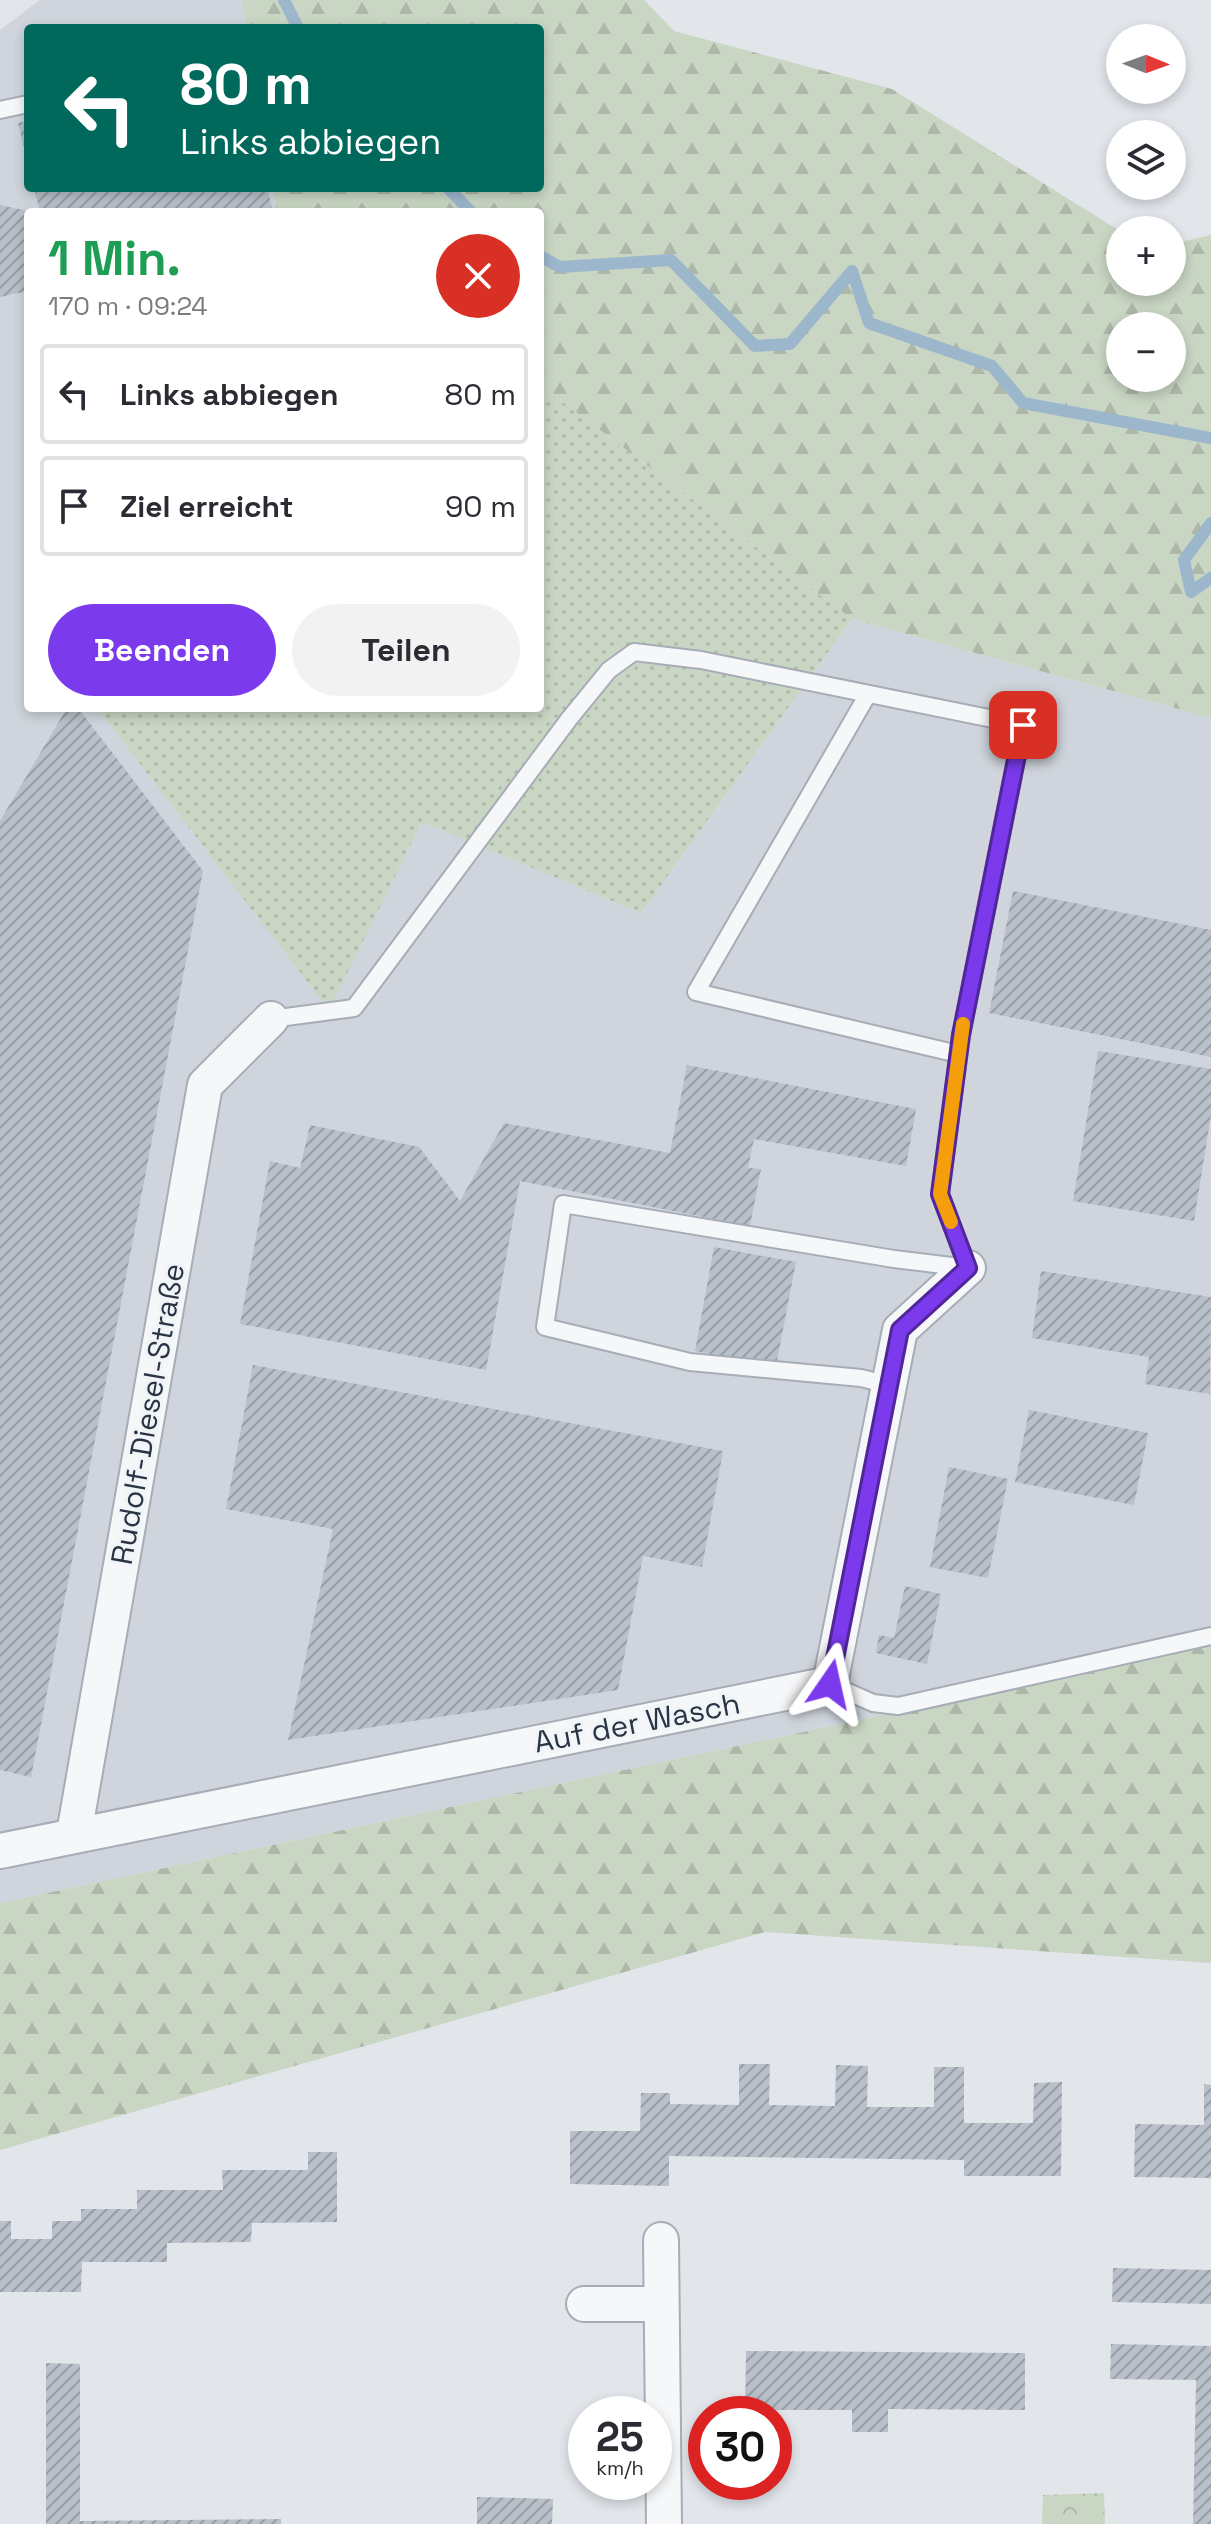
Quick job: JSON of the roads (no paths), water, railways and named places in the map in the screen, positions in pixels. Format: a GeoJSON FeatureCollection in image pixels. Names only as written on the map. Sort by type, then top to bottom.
{"type":"FeatureCollection","features":[{"type":"Feature","properties":{"kind":"street","name":"Rudolf-Diesel-Straße"},"geometry":{"type":"LineString","coordinates":[[74,1834],[205,1085],[271,1019]]}},
{"type":"Feature","properties":{"kind":"street"},"geometry":{"type":"LineString","coordinates":[[830,1684],[900,1330],[968,1268]]}},
{"type":"Feature","properties":{"kind":"street","name":"Auf der Wasch"},"geometry":{"type":"LineString","coordinates":[[0,1851],[830,1684]]}},
{"type":"Feature","properties":{"kind":"street"},"geometry":{"type":"LineString","coordinates":[[661,2240],[664,2524]]}},
{"type":"Feature","properties":{"kind":"street"},"geometry":{"type":"LineString","coordinates":[[584,2304],[660,2304]]}},
{"type":"Feature","properties":{"kind":"lane"},"geometry":{"type":"LineString","coordinates":[[0,110],[24,105]]}},
{"type":"Feature","properties":{"kind":"lane"},"geometry":{"type":"LineString","coordinates":[[271,1019],[354,1008],[569,719],[609,670],[634,652],[701,660],[1023,725],[958,1054],[940,1194],[968,1268],[894,1259],[563,1204],[545,1327],[690,1362],[861,1378],[889,1385]]}},
{"type":"Feature","properties":{"kind":"lane"},"geometry":{"type":"LineString","coordinates":[[868,694],[696,992],[958,1054]]}},
{"type":"Feature","properties":{"kind":"lane"},"geometry":{"type":"LineString","coordinates":[[830,1684],[873,1703],[898,1706],[1211,1636]]}},
{"type":"Feature","properties":{"kind":"waterway"},"geometry":{"type":"LineString","coordinates":[[284,0],[296,24]]}},
{"type":"Feature","properties":{"kind":"waterway"},"geometry":{"type":"LineString","coordinates":[[452,192],[467,208]]}},
{"type":"Feature","properties":{"kind":"waterway"},"geometry":{"type":"LineString","coordinates":[[544,258],[560,267],[671,260],[755,346],[790,344],[852,271],[869,323],[992,366],[1023,403],[1211,438]]}},
{"type":"Feature","properties":{"kind":"waterway"},"geometry":{"type":"LineString","coordinates":[[1211,523],[1184,560],[1191,592],[1211,578]]}}]}
